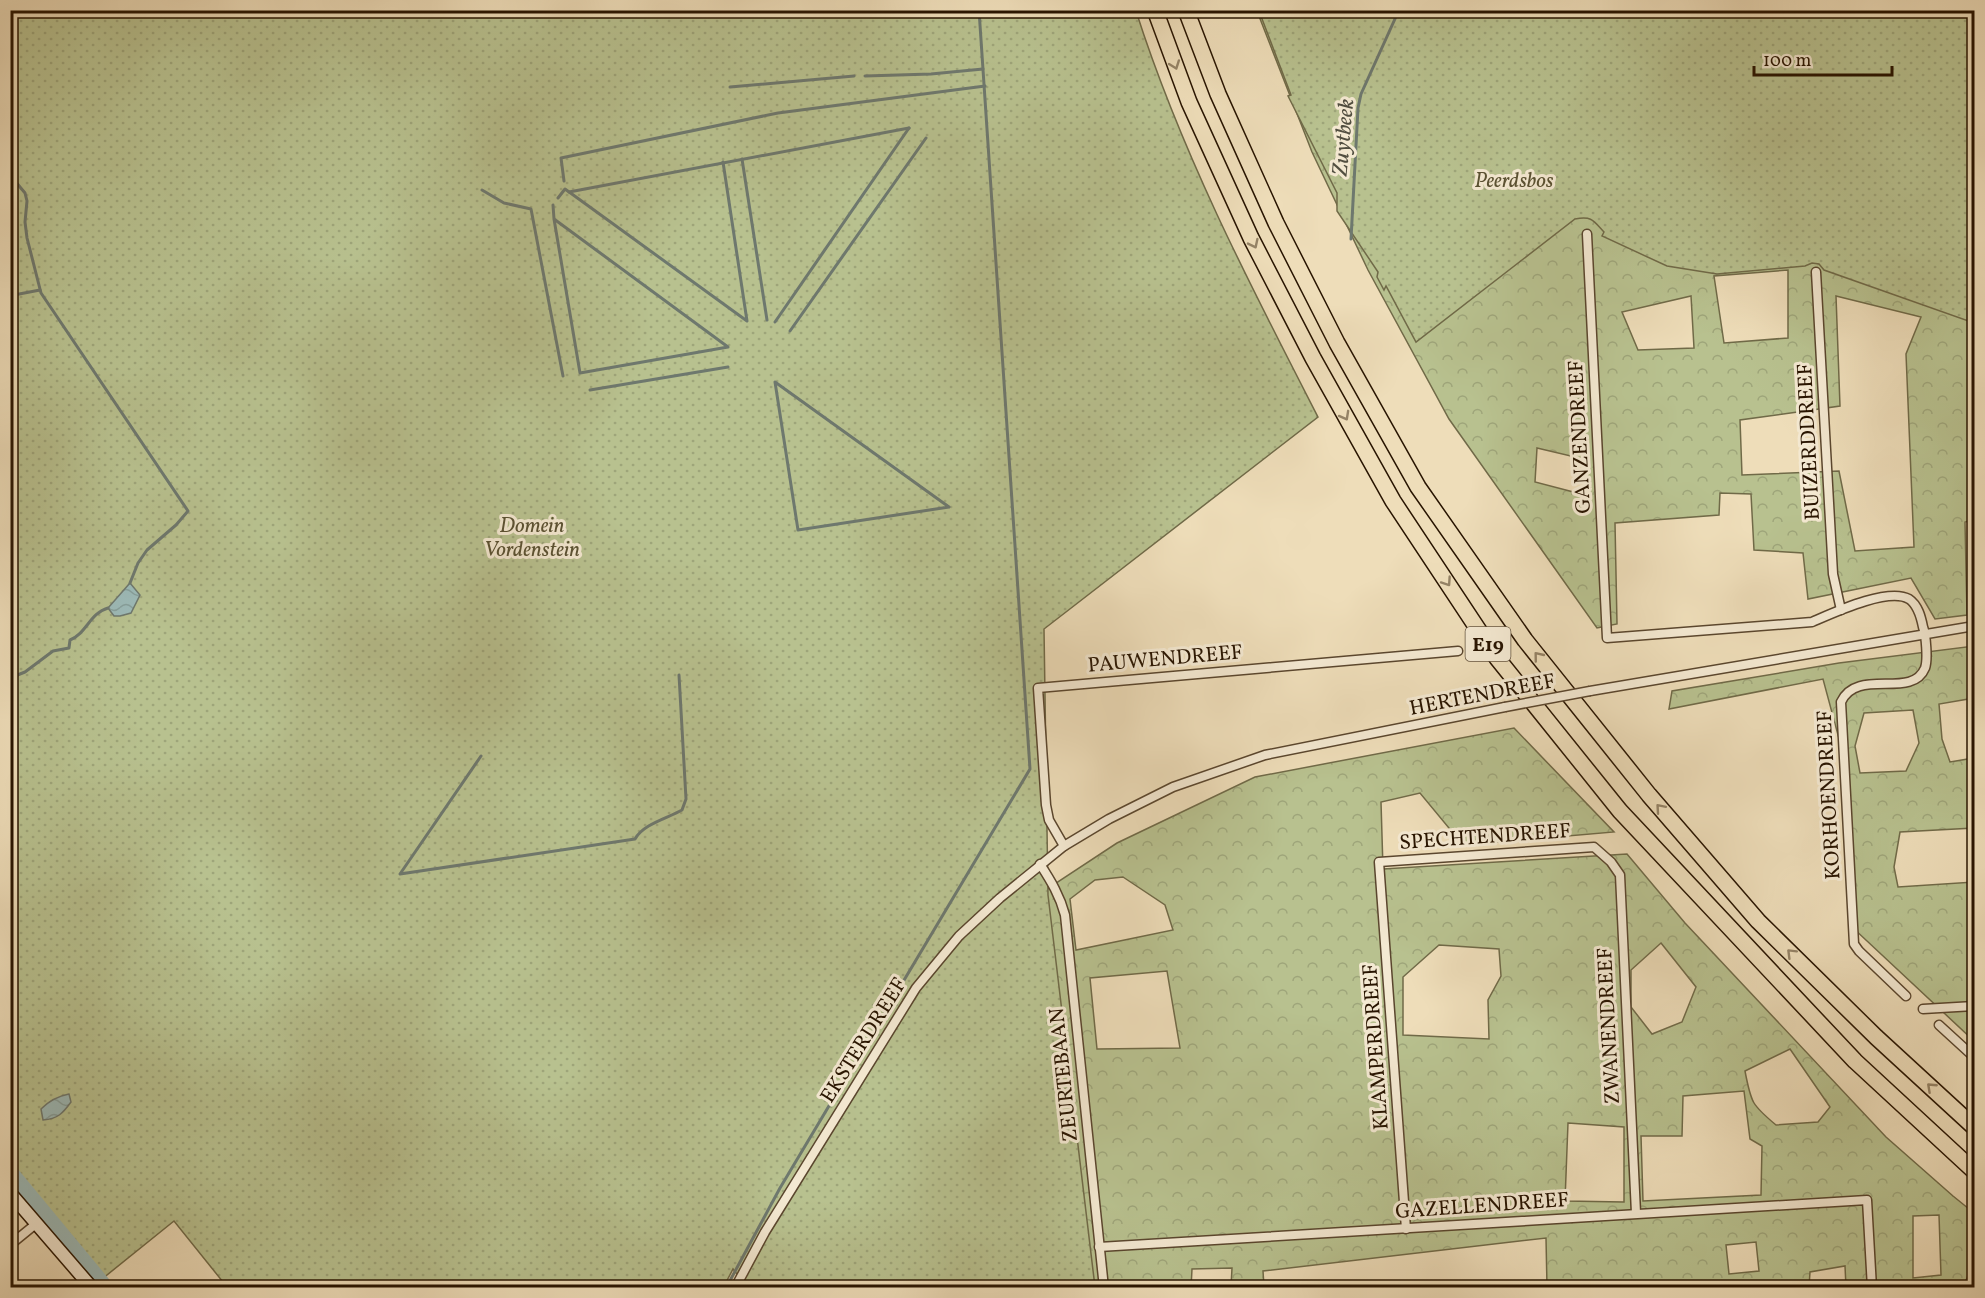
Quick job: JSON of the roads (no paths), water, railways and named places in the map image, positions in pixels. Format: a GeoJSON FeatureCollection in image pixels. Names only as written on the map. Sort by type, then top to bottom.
{"type":"FeatureCollection","features":[{"type":"Feature","properties":{"kind":"highway","name":"E19"},"geometry":{"type":"LineString","coordinates":[[1155,10],[1194,113],[1251,238],[1313,358],[1393,501],[1497,658],[1620,811],[1855,1061],[1974,1171]]}},
{"type":"Feature","properties":{"kind":"highway","name":"E19"},"geometry":{"type":"LineString","coordinates":[[1186,10],[1218,94],[1271,212],[1337,342],[1418,487],[1524,640],[1649,795],[1758,921],[1974,1127]]}},
{"type":"Feature","properties":{"kind":"main road"},"geometry":{"type":"LineString","coordinates":[[10,1193],[92,1287]]}},
{"type":"Feature","properties":{"kind":"street","name":"GANZENDREEF"},"geometry":{"type":"LineString","coordinates":[[1587,234],[1607,638],[1812,622],[1841,610]]}},
{"type":"Feature","properties":{"kind":"street","name":"BUIZERDDREEF"},"geometry":{"type":"LineString","coordinates":[[1816,272],[1833,574],[1841,610]]}},
{"type":"Feature","properties":{"kind":"street"},"geometry":{"type":"LineString","coordinates":[[1841,610],[1886,596],[1909,599],[1920,612],[1925,634]]}},
{"type":"Feature","properties":{"kind":"street","name":"HERTENDREEF"},"geometry":{"type":"LineString","coordinates":[[1064,846],[1109,819],[1173,787],[1265,755],[1590,691],[1974,626]]}},
{"type":"Feature","properties":{"kind":"street","name":"KORHOENDREEF"},"geometry":{"type":"LineString","coordinates":[[1906,996],[1854,944],[1841,702],[1846,692],[1853,687],[1916,680],[1925,668],[1925,634]]}},
{"type":"Feature","properties":{"kind":"street","name":"PAUWENDREEF"},"geometry":{"type":"LineString","coordinates":[[1064,846],[1049,820],[1046,805],[1038,688],[1458,651]]}},
{"type":"Feature","properties":{"kind":"street","name":"EKSTERDREEF"},"geometry":{"type":"LineString","coordinates":[[735,1287],[765,1232],[916,988],[959,936],[1000,898],[1064,846]]}},
{"type":"Feature","properties":{"kind":"street","name":"SPECHTENDREEF"},"geometry":{"type":"LineString","coordinates":[[1379,862],[1594,847]]}},
{"type":"Feature","properties":{"kind":"street","name":"ZWANENDREEF"},"geometry":{"type":"LineString","coordinates":[[1594,847],[1611,862],[1620,875],[1636,1213]]}},
{"type":"Feature","properties":{"kind":"street","name":"KLAMPERDREEF"},"geometry":{"type":"LineString","coordinates":[[1379,862],[1406,1229]]}},
{"type":"Feature","properties":{"kind":"street","name":"ZEURTEBAAN"},"geometry":{"type":"LineString","coordinates":[[1040,864],[1062,901],[1065,915],[1104,1287]]}},
{"type":"Feature","properties":{"kind":"street"},"geometry":{"type":"LineString","coordinates":[[1923,1009],[1974,1006]]}},
{"type":"Feature","properties":{"kind":"street"},"geometry":{"type":"LineString","coordinates":[[1939,1025],[1974,1057]]}},
{"type":"Feature","properties":{"kind":"street","name":"GAZELLENDREEF"},"geometry":{"type":"LineString","coordinates":[[1099,1247],[1406,1229],[1523,1219],[1867,1200],[1872,1287]]}},
{"type":"Feature","properties":{"kind":"street"},"geometry":{"type":"LineString","coordinates":[[10,1245],[37,1224]]}},
{"type":"Feature","properties":{"kind":"water"},"geometry":{"type":"Polygon","coordinates":[[[130,583],[140,595],[131,613],[114,616],[108,608],[130,583]]]}},
{"type":"Feature","properties":{"kind":"water"},"geometry":{"type":"Polygon","coordinates":[[[69,1094],[71,1102],[63,1112],[56,1117],[43,1120],[41,1109],[54,1099],[69,1094]]]}},
{"type":"Feature","properties":{"kind":"waterway"},"geometry":{"type":"LineString","coordinates":[[726,1288],[780,1188],[1030,769],[979,10]]}},
{"type":"Feature","properties":{"kind":"waterway","name":"Zuytbeek"},"geometry":{"type":"LineString","coordinates":[[1351,239],[1358,108],[1361,94],[1399,10]]}},
{"type":"Feature","properties":{"kind":"waterway"},"geometry":{"type":"LineString","coordinates":[[865,76],[931,74],[983,69]]}},
{"type":"Feature","properties":{"kind":"waterway"},"geometry":{"type":"LineString","coordinates":[[730,87],[854,76]]}},
{"type":"Feature","properties":{"kind":"waterway"},"geometry":{"type":"LineString","coordinates":[[564,181],[561,158],[778,113],[985,86]]}},
{"type":"Feature","properties":{"kind":"waterway"},"geometry":{"type":"LineString","coordinates":[[569,192],[909,128]]}},
{"type":"Feature","properties":{"kind":"waterway"},"geometry":{"type":"LineString","coordinates":[[775,322],[909,128]]}},
{"type":"Feature","properties":{"kind":"waterway"},"geometry":{"type":"LineString","coordinates":[[790,331],[926,138]]}},
{"type":"Feature","properties":{"kind":"waterway"},"geometry":{"type":"LineString","coordinates":[[742,159],[767,320]]}},
{"type":"Feature","properties":{"kind":"waterway"},"geometry":{"type":"LineString","coordinates":[[558,198],[565,189],[747,321],[723,162]]}},
{"type":"Feature","properties":{"kind":"waterway"},"geometry":{"type":"LineString","coordinates":[[10,175],[25,193],[27,238],[41,293],[188,511],[176,525],[147,550],[138,563],[130,583]]}},
{"type":"Feature","properties":{"kind":"waterway"},"geometry":{"type":"LineString","coordinates":[[482,190],[504,203],[531,209],[563,376]]}},
{"type":"Feature","properties":{"kind":"waterway"},"geometry":{"type":"LineString","coordinates":[[553,205],[554,219],[580,373],[728,347],[554,219]]}},
{"type":"Feature","properties":{"kind":"waterway"},"geometry":{"type":"LineString","coordinates":[[10,298],[14,295],[40,290]]}},
{"type":"Feature","properties":{"kind":"waterway"},"geometry":{"type":"LineString","coordinates":[[590,390],[728,367]]}},
{"type":"Feature","properties":{"kind":"waterway"},"geometry":{"type":"LineString","coordinates":[[775,382],[949,507],[798,530],[775,382]]}},
{"type":"Feature","properties":{"kind":"waterway"},"geometry":{"type":"LineString","coordinates":[[10,678],[25,672],[53,651],[69,648],[70,640],[80,633],[97,614],[108,608]]}},
{"type":"Feature","properties":{"kind":"waterway"},"geometry":{"type":"LineString","coordinates":[[481,756],[400,874],[635,839],[650,825],[682,810],[686,799],[679,675]]}},
{"type":"Feature","properties":{"kind":"waterway"},"geometry":{"type":"LineString","coordinates":[[10,1172],[106,1288]]}},
{"type":"Feature","properties":{"kind":"park label","name":"Peerdsbos"},"geometry":{"type":"Point","coordinates":[1514,180]}},
{"type":"Feature","properties":{"kind":"park label","name":"Domein Vordenstein"},"geometry":{"type":"Point","coordinates":[532,537]}}]}
